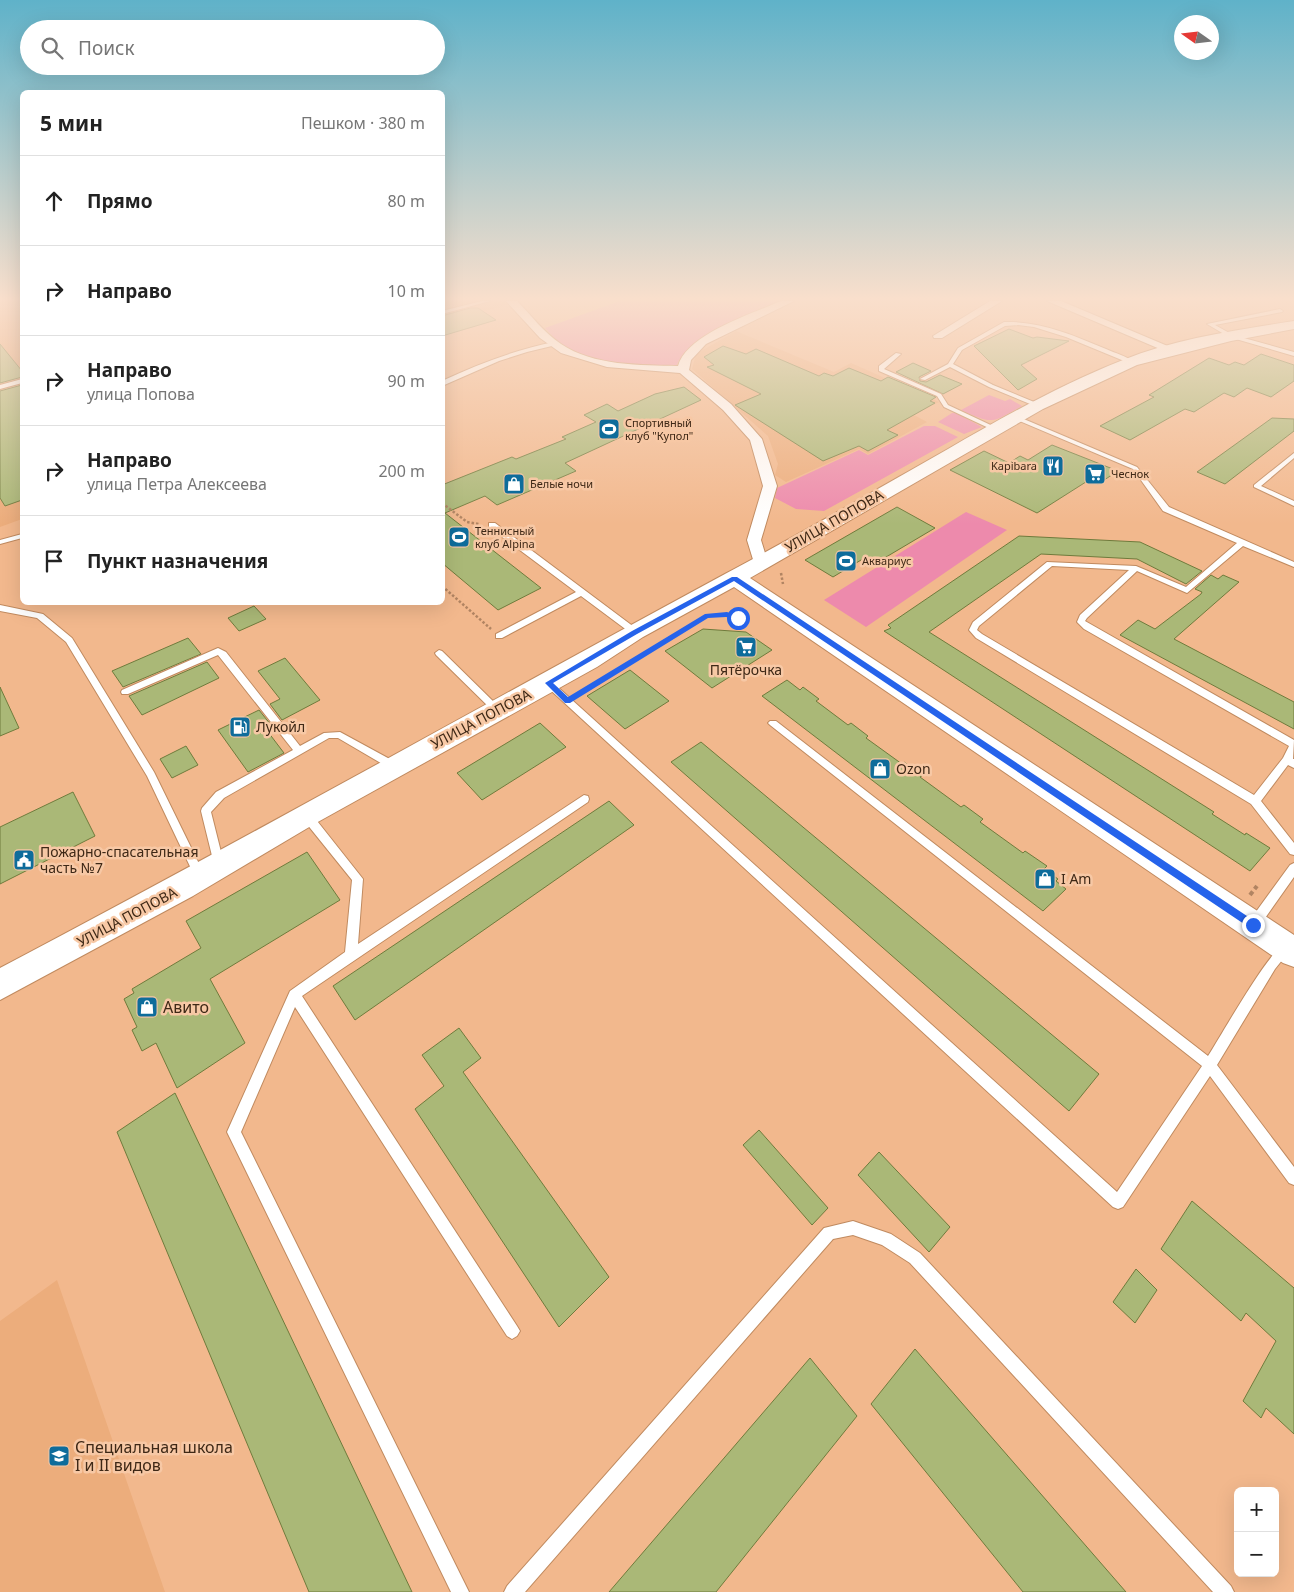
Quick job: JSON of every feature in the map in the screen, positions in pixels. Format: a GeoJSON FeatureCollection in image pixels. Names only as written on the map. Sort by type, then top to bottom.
{"type":"FeatureCollection","features":[{"type":"Feature","properties":{"kind":"street"},"geometry":{"type":"LineString","coordinates":[[688,375],[727,407],[756,439],[770,486],[754,540],[760,563]]}},
{"type":"Feature","properties":{"kind":"street","name":"УЛИЦА ПОПОВА"},"geometry":{"type":"LineString","coordinates":[[0,985],[210,872],[306,815],[498,710],[558,692],[635,632],[735,578],[1037,405],[1102,375]]}},
{"type":"Feature","properties":{"kind":"street"},"geometry":{"type":"LineString","coordinates":[[735,578],[1290,951]]}},
{"type":"Feature","properties":{"kind":"lane"},"geometry":{"type":"LineString","coordinates":[[445,382],[459,375]]}},
{"type":"Feature","properties":{"kind":"lane"},"geometry":{"type":"LineString","coordinates":[[893,375],[939,395],[946,406],[995,429]]}},
{"type":"Feature","properties":{"kind":"lane"},"geometry":{"type":"LineString","coordinates":[[923,379],[930,375]]}},
{"type":"Feature","properties":{"kind":"lane"},"geometry":{"type":"LineString","coordinates":[[970,375],[1037,405]]}},
{"type":"Feature","properties":{"kind":"lane"},"geometry":{"type":"LineString","coordinates":[[0,387],[20,382]]}},
{"type":"Feature","properties":{"kind":"lane"},"geometry":{"type":"LineString","coordinates":[[1017,418],[1134,468],[1166,509],[1294,565]]}},
{"type":"Feature","properties":{"kind":"lane"},"geometry":{"type":"LineString","coordinates":[[1294,455],[1256,486],[1294,504]]}},
{"type":"Feature","properties":{"kind":"lane"},"geometry":{"type":"LineString","coordinates":[[492,525],[635,632]]}},
{"type":"Feature","properties":{"kind":"lane"},"geometry":{"type":"LineString","coordinates":[[0,542],[20,537]]}},
{"type":"Feature","properties":{"kind":"lane"},"geometry":{"type":"LineString","coordinates":[[1242,542],[1187,590],[1136,568],[1050,564],[976,624],[973,630],[979,636],[1255,801],[1294,851]]}},
{"type":"Feature","properties":{"kind":"lane"},"geometry":{"type":"LineString","coordinates":[[1136,568],[1083,617],[1081,622],[1294,745],[1290,762],[1255,801]]}},
{"type":"Feature","properties":{"kind":"lane"},"geometry":{"type":"LineString","coordinates":[[500,636],[582,592]]}},
{"type":"Feature","properties":{"kind":"lane"},"geometry":{"type":"LineString","coordinates":[[0,608],[40,616],[69,640],[210,872]]}},
{"type":"Feature","properties":{"kind":"lane"},"geometry":{"type":"LineString","coordinates":[[125,692],[218,651],[223,654],[299,751]]}},
{"type":"Feature","properties":{"kind":"lane"},"geometry":{"type":"LineString","coordinates":[[439,653],[498,710]]}},
{"type":"Feature","properties":{"kind":"lane"},"geometry":{"type":"LineString","coordinates":[[558,692],[1118,1202],[1210,1065],[1272,965],[1290,951]]}},
{"type":"Feature","properties":{"kind":"lane"},"geometry":{"type":"LineString","coordinates":[[773,723],[1210,1065],[1294,1178]]}},
{"type":"Feature","properties":{"kind":"lane"},"geometry":{"type":"LineString","coordinates":[[210,872],[206,811],[220,795],[326,736],[340,735],[394,766]]}},
{"type":"Feature","properties":{"kind":"lane"},"geometry":{"type":"LineString","coordinates":[[460,1592],[234,1132],[294,995],[584,799]]}},
{"type":"Feature","properties":{"kind":"lane"},"geometry":{"type":"LineString","coordinates":[[306,815],[358,879],[351,955]]}},
{"type":"Feature","properties":{"kind":"lane"},"geometry":{"type":"LineString","coordinates":[[1253,925],[1294,868]]}},
{"type":"Feature","properties":{"kind":"lane"},"geometry":{"type":"LineString","coordinates":[[294,995],[512,1330]]}},
{"type":"Feature","properties":{"kind":"lane"},"geometry":{"type":"LineString","coordinates":[[512,1592],[829,1233],[853,1228],[886,1239],[915,1258],[1225,1592]]}},
{"type":"Feature","properties":{"kind":"path"},"geometry":{"type":"LineString","coordinates":[[445,505],[467,522],[492,525]]}},
{"type":"Feature","properties":{"kind":"path"},"geometry":{"type":"LineString","coordinates":[[445,589],[500,636]]}},
{"type":"Feature","properties":{"kind":"path"},"geometry":{"type":"LineString","coordinates":[[558,692],[707,616],[727,614],[738,618]]}},
{"type":"Feature","properties":{"kind":"shaded area"},"geometry":{"type":"Polygon","coordinates":[[[0,375],[20,375],[20,520],[0,527],[0,375]]]}},
{"type":"Feature","properties":{"kind":"shaded area"},"geometry":{"type":"Polygon","coordinates":[[[699,375],[879,375],[939,402],[914,415],[927,422],[868,454],[859,449],[786,482],[775,475],[778,464],[768,436],[699,375]]]}},
{"type":"Feature","properties":{"kind":"shaded area"},"geometry":{"type":"Polygon","coordinates":[[[989,395],[1005,401],[1010,399],[1022,406],[998,419],[992,420],[980,418],[961,410],[989,395]]]}},
{"type":"Feature","properties":{"kind":"shaded area"},"geometry":{"type":"Polygon","coordinates":[[[952,413],[956,413],[982,427],[964,434],[938,422],[952,413]]]}},
{"type":"Feature","properties":{"kind":"shaded area"},"geometry":{"type":"Polygon","coordinates":[[[924,426],[935,426],[958,437],[824,511],[796,509],[775,498],[777,488],[859,450],[868,455],[924,426]]]}},
{"type":"Feature","properties":{"kind":"shaded area"},"geometry":{"type":"Polygon","coordinates":[[[966,512],[1007,530],[866,627],[824,600],[966,512]]]}},
{"type":"Feature","properties":{"kind":"shaded area","name":"Специальная школа I и II видов"},"geometry":{"type":"Polygon","coordinates":[[[57,1280],[165,1592],[0,1592],[0,1321],[57,1280]]]}},
{"type":"Feature","properties":{"kind":"building"},"geometry":{"type":"Polygon","coordinates":[[[0,375],[20,375],[20,378],[0,383],[0,375]]]}},
{"type":"Feature","properties":{"kind":"building"},"geometry":{"type":"Polygon","coordinates":[[[724,375],[867,375],[881,381],[888,377],[936,397],[930,401],[935,403],[887,430],[898,435],[868,451],[859,446],[823,461],[735,405],[761,394],[724,375]]]}},
{"type":"Feature","properties":{"kind":"building"},"geometry":{"type":"Polygon","coordinates":[[[903,375],[922,375],[919,377],[920,381],[926,382],[941,375],[962,384],[943,394],[903,375]]]}},
{"type":"Feature","properties":{"kind":"building"},"geometry":{"type":"Polygon","coordinates":[[[1003,375],[1033,375],[1037,379],[1018,390],[1003,375]]]}},
{"type":"Feature","properties":{"kind":"building"},"geometry":{"type":"Polygon","coordinates":[[[1181,375],[1294,375],[1294,381],[1271,397],[1247,388],[1234,397],[1224,393],[1194,412],[1185,409],[1130,440],[1100,426],[1154,397],[1149,395],[1181,375]]]}},
{"type":"Feature","properties":{"kind":"building"},"geometry":{"type":"Polygon","coordinates":[[[20,386],[20,501],[5,506],[0,498],[0,391],[20,386]]]}},
{"type":"Feature","properties":{"kind":"building"},"geometry":{"type":"Polygon","coordinates":[[[684,387],[701,400],[565,463],[576,471],[497,505],[485,496],[445,513],[445,484],[512,457],[516,459],[566,439],[562,437],[596,422],[584,415],[607,404],[618,411],[655,394],[684,387]]]}},
{"type":"Feature","properties":{"kind":"building"},"geometry":{"type":"Polygon","coordinates":[[[1272,418],[1294,419],[1294,431],[1225,484],[1197,472],[1272,418]]]}},
{"type":"Feature","properties":{"kind":"building"},"geometry":{"type":"Polygon","coordinates":[[[1052,445],[1118,471],[1098,484],[1089,480],[1037,513],[950,470],[984,451],[1009,463],[1020,456],[1028,460],[1052,445]]]}},
{"type":"Feature","properties":{"kind":"building"},"geometry":{"type":"Polygon","coordinates":[[[897,507],[935,528],[876,563],[866,557],[833,577],[805,560],[897,507]]]}},
{"type":"Feature","properties":{"kind":"building"},"geometry":{"type":"Polygon","coordinates":[[[445,513],[541,588],[498,610],[445,566],[445,513]]]}},
{"type":"Feature","properties":{"kind":"building"},"geometry":{"type":"Polygon","coordinates":[[[1019,536],[1140,542],[1202,571],[1186,584],[1137,559],[1041,554],[929,632],[1214,812],[1212,814],[1245,835],[1246,833],[1270,848],[1250,871],[884,631],[891,628],[888,625],[1019,536]]]}},
{"type":"Feature","properties":{"kind":"building"},"geometry":{"type":"Polygon","coordinates":[[[1211,575],[1218,579],[1223,575],[1239,582],[1174,639],[1294,702],[1294,729],[1120,635],[1138,620],[1155,629],[1201,594],[1202,592],[1195,589],[1211,575]]]}},
{"type":"Feature","properties":{"kind":"building"},"geometry":{"type":"Polygon","coordinates":[[[254,606],[266,619],[239,631],[228,618],[254,606]]]}},
{"type":"Feature","properties":{"kind":"building"},"geometry":{"type":"Polygon","coordinates":[[[703,629],[746,632],[772,650],[712,688],[665,651],[703,629]]]}},
{"type":"Feature","properties":{"kind":"building"},"geometry":{"type":"Polygon","coordinates":[[[188,638],[201,654],[123,687],[112,671],[188,638]]]}},
{"type":"Feature","properties":{"kind":"building"},"geometry":{"type":"Polygon","coordinates":[[[285,658],[320,700],[282,720],[270,704],[280,699],[258,671],[285,658]]]}},
{"type":"Feature","properties":{"kind":"building"},"geometry":{"type":"Polygon","coordinates":[[[207,662],[219,678],[142,715],[129,696],[207,662]]]}},
{"type":"Feature","properties":{"kind":"building"},"geometry":{"type":"Polygon","coordinates":[[[630,670],[669,701],[625,729],[587,696],[630,670]]]}},
{"type":"Feature","properties":{"kind":"building"},"geometry":{"type":"Polygon","coordinates":[[[787,680],[800,690],[803,687],[819,699],[816,701],[848,725],[851,723],[868,736],[866,738],[902,764],[904,762],[923,775],[920,777],[961,807],[964,805],[983,819],[980,822],[1023,853],[1025,851],[1047,866],[1044,869],[1058,879],[1056,881],[1066,889],[1043,911],[762,696],[787,680]]]}},
{"type":"Feature","properties":{"kind":"building"},"geometry":{"type":"Polygon","coordinates":[[[0,687],[19,728],[0,736],[0,687]]]}},
{"type":"Feature","properties":{"kind":"building"},"geometry":{"type":"Polygon","coordinates":[[[259,710],[271,725],[265,728],[284,753],[248,772],[218,730],[259,710]]]}},
{"type":"Feature","properties":{"kind":"building"},"geometry":{"type":"Polygon","coordinates":[[[540,723],[566,747],[482,800],[457,773],[540,723]]]}},
{"type":"Feature","properties":{"kind":"building"},"geometry":{"type":"Polygon","coordinates":[[[701,742],[1099,1074],[1069,1111],[671,762],[701,742]]]}},
{"type":"Feature","properties":{"kind":"building"},"geometry":{"type":"Polygon","coordinates":[[[186,746],[198,765],[172,778],[160,759],[186,746]]]}},
{"type":"Feature","properties":{"kind":"building","name":"Пожарно-спасательная часть №7"},"geometry":{"type":"Polygon","coordinates":[[[73,792],[95,836],[0,884],[0,827],[73,792]]]}},
{"type":"Feature","properties":{"kind":"building"},"geometry":{"type":"Polygon","coordinates":[[[609,801],[634,825],[355,1020],[333,986],[609,801]]]}},
{"type":"Feature","properties":{"kind":"building"},"geometry":{"type":"Polygon","coordinates":[[[307,852],[340,900],[210,979],[245,1043],[177,1088],[156,1043],[142,1051],[132,1030],[137,1027],[124,999],[134,993],[132,989],[201,948],[186,921],[307,852]]]}},
{"type":"Feature","properties":{"kind":"building"},"geometry":{"type":"Polygon","coordinates":[[[459,1028],[481,1058],[463,1072],[609,1277],[559,1327],[415,1109],[444,1086],[422,1055],[459,1028]]]}},
{"type":"Feature","properties":{"kind":"building"},"geometry":{"type":"Polygon","coordinates":[[[175,1093],[412,1592],[309,1592],[117,1132],[175,1093]]]}},
{"type":"Feature","properties":{"kind":"building"},"geometry":{"type":"Polygon","coordinates":[[[759,1130],[828,1208],[812,1225],[743,1145],[759,1130]]]}},
{"type":"Feature","properties":{"kind":"building"},"geometry":{"type":"Polygon","coordinates":[[[879,1152],[950,1227],[929,1252],[858,1175],[879,1152]]]}},
{"type":"Feature","properties":{"kind":"building"},"geometry":{"type":"Polygon","coordinates":[[[1192,1201],[1294,1288],[1294,1434],[1266,1408],[1261,1418],[1243,1401],[1276,1341],[1246,1313],[1241,1321],[1161,1249],[1192,1201]]]}},
{"type":"Feature","properties":{"kind":"building"},"geometry":{"type":"Polygon","coordinates":[[[1136,1269],[1157,1290],[1135,1323],[1113,1302],[1136,1269]]]}},
{"type":"Feature","properties":{"kind":"building"},"geometry":{"type":"Polygon","coordinates":[[[915,1349],[1126,1592],[1023,1592],[871,1404],[915,1349]]]}},
{"type":"Feature","properties":{"kind":"building"},"geometry":{"type":"Polygon","coordinates":[[[810,1358],[857,1416],[716,1592],[609,1592],[810,1358]]]}},
{"type":"Feature","properties":{"kind":"place","name":"Спортивный клуб \"Купол\""},"geometry":{"type":"Point","coordinates":[609,429]}},
{"type":"Feature","properties":{"kind":"place","name":"Kapibara"},"geometry":{"type":"Point","coordinates":[1053,466]}},
{"type":"Feature","properties":{"kind":"place","name":"Чеснок"},"geometry":{"type":"Point","coordinates":[1095,474]}},
{"type":"Feature","properties":{"kind":"place","name":"Белые ночи"},"geometry":{"type":"Point","coordinates":[514,484]}},
{"type":"Feature","properties":{"kind":"place","name":"Теннисный клуб Alpina"},"geometry":{"type":"Point","coordinates":[459,537]}},
{"type":"Feature","properties":{"kind":"place","name":"Аквариус"},"geometry":{"type":"Point","coordinates":[846,561]}},
{"type":"Feature","properties":{"kind":"place","name":"Пятёрочка"},"geometry":{"type":"Point","coordinates":[746,647]}},
{"type":"Feature","properties":{"kind":"place","name":"Лукойл"},"geometry":{"type":"Point","coordinates":[240,727]}},
{"type":"Feature","properties":{"kind":"place","name":"Ozon"},"geometry":{"type":"Point","coordinates":[880,769]}},
{"type":"Feature","properties":{"kind":"place","name":"Пожарно-спасательная часть №7"},"geometry":{"type":"Point","coordinates":[24,860]}},
{"type":"Feature","properties":{"kind":"place","name":"I Am"},"geometry":{"type":"Point","coordinates":[1045,879]}},
{"type":"Feature","properties":{"kind":"place","name":"Авито"},"geometry":{"type":"Point","coordinates":[147,1007]}},
{"type":"Feature","properties":{"kind":"place","name":"Специальная школа I и II видов"},"geometry":{"type":"Point","coordinates":[59,1456]}},
{"type":"Feature","properties":{"kind":"route"},"geometry":{"type":"LineString","coordinates":[[738,618],[727,614],[707,616],[568,701],[548,683],[635,632],[735,578],[1253,925]]}}]}
